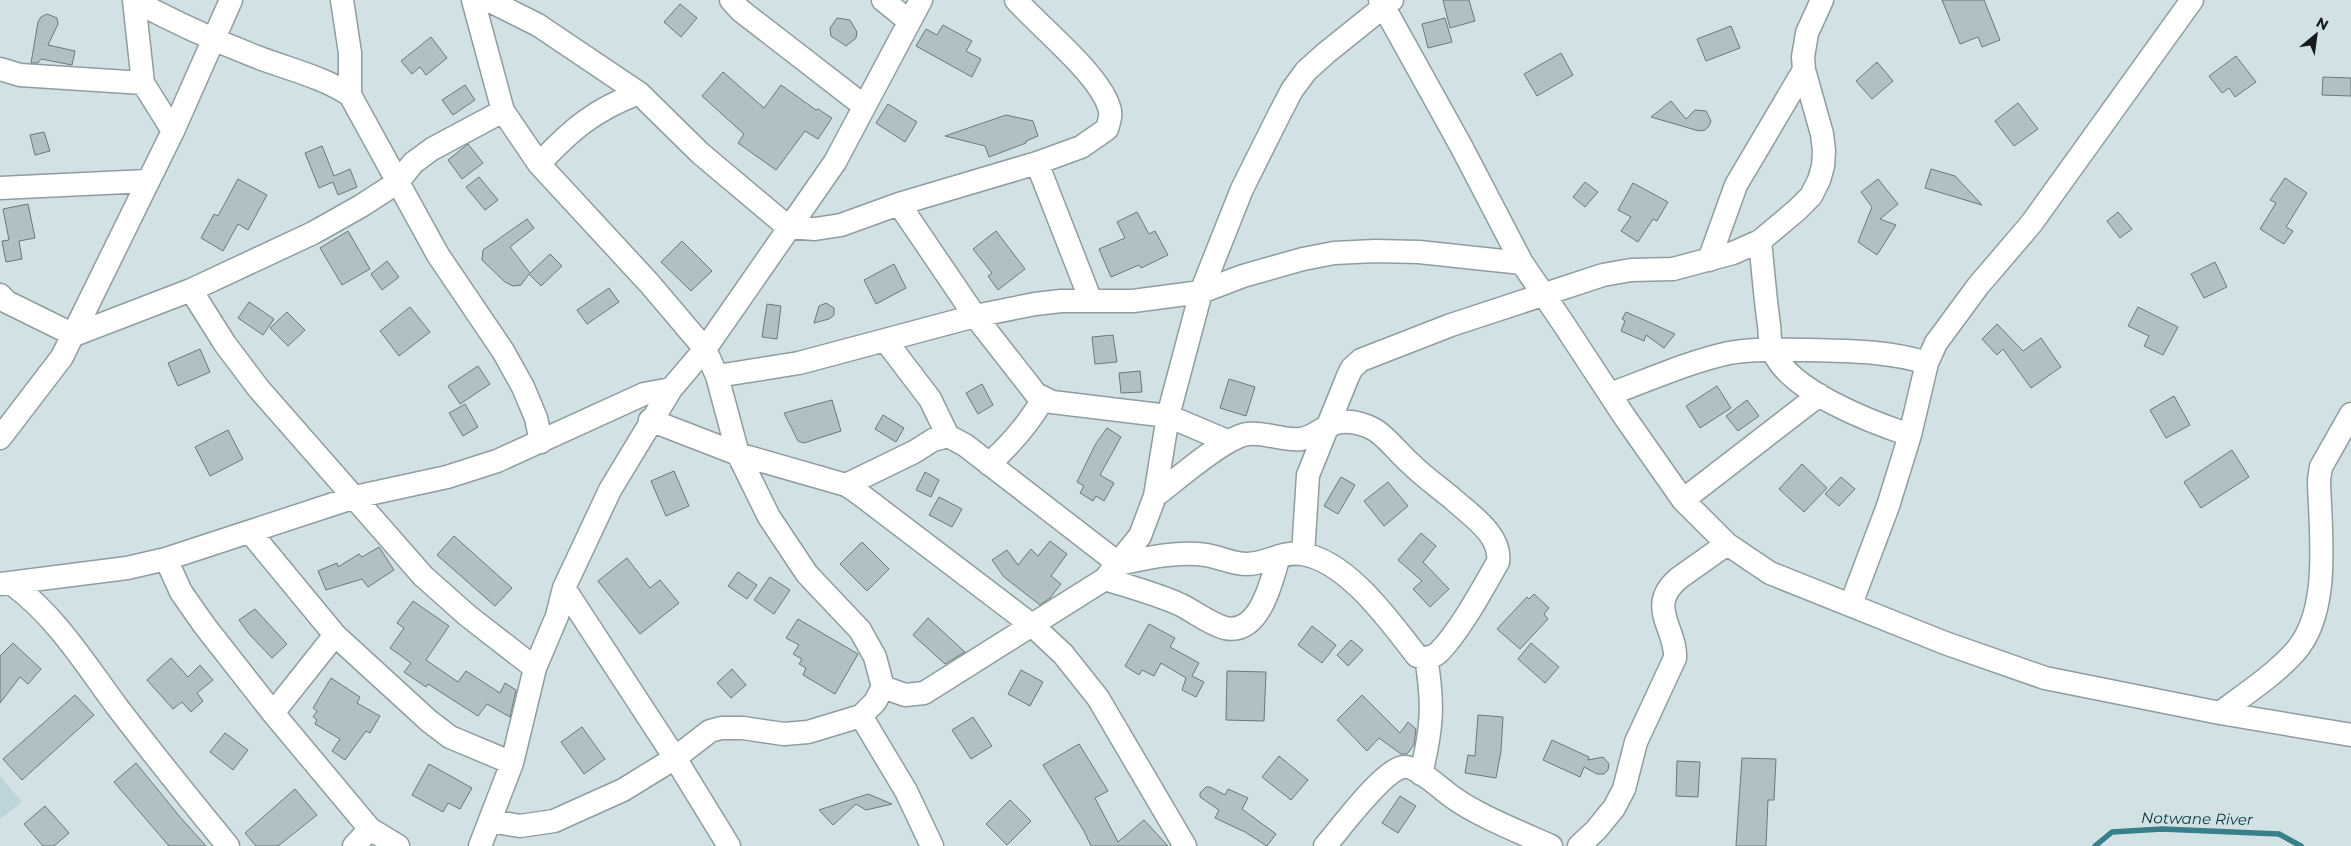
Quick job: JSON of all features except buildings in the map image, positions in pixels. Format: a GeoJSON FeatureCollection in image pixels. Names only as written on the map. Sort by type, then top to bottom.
{"type":"FeatureCollection","features":[{"type":"Feature","properties":{"kind":"street"},"geometry":{"type":"LineString","coordinates":[[134,0],[162,16],[257,58],[329,83],[350,95]]}},
{"type":"Feature","properties":{"kind":"street"},"geometry":{"type":"LineString","coordinates":[[134,0],[143,83],[173,131]]}},
{"type":"Feature","properties":{"kind":"street"},"geometry":{"type":"LineString","coordinates":[[0,438],[56,365],[74,334],[173,131],[231,0]]}},
{"type":"Feature","properties":{"kind":"street"},"geometry":{"type":"LineString","coordinates":[[342,0],[350,53],[350,95],[438,255],[503,351],[523,387],[536,418],[541,442]]}},
{"type":"Feature","properties":{"kind":"street"},"geometry":{"type":"LineString","coordinates":[[473,0],[503,111],[539,164],[649,283],[705,349],[717,376],[738,454],[769,517],[807,574],[860,630],[869,644],[883,687],[875,702],[860,716],[798,734],[769,733],[743,728],[721,728],[710,731],[675,758],[623,790],[554,821],[531,826],[490,821]]}},
{"type":"Feature","properties":{"kind":"street"},"geometry":{"type":"LineString","coordinates":[[488,0],[538,26],[639,93],[700,153],[788,227],[815,229],[841,225],[899,204],[1038,163],[1080,147],[1107,129],[1110,118],[1109,107],[1094,81],[1016,0]]}},
{"type":"Feature","properties":{"kind":"street"},"geometry":{"type":"LineString","coordinates":[[731,0],[740,10],[864,106]]}},
{"type":"Feature","properties":{"kind":"street"},"geometry":{"type":"LineString","coordinates":[[883,0],[910,21]]}},
{"type":"Feature","properties":{"kind":"street"},"geometry":{"type":"LineString","coordinates":[[480,846],[512,763],[536,668],[556,616],[564,588],[610,490],[650,420],[671,389],[705,349],[835,162],[921,0]]}},
{"type":"Feature","properties":{"kind":"street"},"geometry":{"type":"LineString","coordinates":[[1303,554],[1308,475],[1348,376],[1361,360],[1451,325],[1603,275],[1631,270],[1673,269],[1709,260],[1760,241],[1811,196],[1819,180],[1823,166],[1824,151],[1822,134],[1804,70],[1803,58],[1807,33],[1822,0]]}},
{"type":"Feature","properties":{"kind":"street"},"geometry":{"type":"LineString","coordinates":[[1851,604],[1888,506],[1910,435],[1928,363],[1947,326],[2031,224],[2192,0]]}},
{"type":"Feature","properties":{"kind":"street"},"geometry":{"type":"LineString","coordinates":[[883,687],[905,695],[924,694],[1033,626],[1112,571],[1140,536],[1155,496],[1168,416],[1201,292],[1242,189],[1292,90],[1306,72],[1326,53],[1385,2],[1522,263],[1683,500],[1727,544],[1770,573],[1945,643],[2046,678],[2220,713],[2351,735]]}},
{"type":"Feature","properties":{"kind":"street"},"geometry":{"type":"LineString","coordinates":[[0,68],[20,75],[143,83]]}},
{"type":"Feature","properties":{"kind":"street"},"geometry":{"type":"LineString","coordinates":[[1709,260],[1736,185],[1804,70]]}},
{"type":"Feature","properties":{"kind":"street"},"geometry":{"type":"LineString","coordinates":[[539,164],[571,131],[614,102],[639,93]]}},
{"type":"Feature","properties":{"kind":"street"},"geometry":{"type":"LineString","coordinates":[[0,295],[7,302],[74,334],[191,290],[313,233],[361,206],[398,182],[413,163],[422,156],[503,111]]}},
{"type":"Feature","properties":{"kind":"street"},"geometry":{"type":"LineString","coordinates":[[1038,163],[1091,301]]}},
{"type":"Feature","properties":{"kind":"street"},"geometry":{"type":"LineString","coordinates":[[0,188],[147,182]]}},
{"type":"Feature","properties":{"kind":"street"},"geometry":{"type":"LineString","coordinates":[[899,204],[975,316],[1036,394],[1052,402],[1168,416],[1227,441]]}},
{"type":"Feature","properties":{"kind":"street"},"geometry":{"type":"LineString","coordinates":[[1760,241],[1772,349],[1790,372],[1818,396],[1877,424],[1910,435]]}},
{"type":"Feature","properties":{"kind":"street"},"geometry":{"type":"LineString","coordinates":[[717,376],[799,363],[975,316],[1035,304],[1062,301],[1133,301],[1201,292],[1243,276],[1303,259],[1334,254],[1375,251],[1419,252],[1522,263]]}},
{"type":"Feature","properties":{"kind":"street"},"geometry":{"type":"LineString","coordinates":[[191,290],[225,344],[259,388],[423,576],[468,616],[536,668]]}},
{"type":"Feature","properties":{"kind":"street"},"geometry":{"type":"LineString","coordinates":[[885,340],[930,400],[948,436],[965,445],[989,464],[1112,571],[1222,627],[1232,628],[1246,624],[1254,617],[1270,585],[1279,556]]}},
{"type":"Feature","properties":{"kind":"street"},"geometry":{"type":"LineString","coordinates":[[1610,394],[1703,360],[1731,353],[1772,349],[1865,351],[1912,358],[1928,363]]}},
{"type":"Feature","properties":{"kind":"street"},"geometry":{"type":"LineString","coordinates":[[6,584],[127,568],[166,559],[355,497],[447,477],[498,461],[644,394],[671,389]]}},
{"type":"Feature","properties":{"kind":"street"},"geometry":{"type":"LineString","coordinates":[[1683,500],[1818,396]]}},
{"type":"Feature","properties":{"kind":"street"},"geometry":{"type":"LineString","coordinates":[[989,464],[1013,442],[1029,423],[1043,399]]}},
{"type":"Feature","properties":{"kind":"street"},"geometry":{"type":"LineString","coordinates":[[2220,713],[2279,667],[2295,652],[2306,637],[2313,621],[2319,594],[2319,480],[2321,467],[2351,414]]}},
{"type":"Feature","properties":{"kind":"street"},"geometry":{"type":"LineString","coordinates":[[650,420],[738,454],[846,485],[1033,626],[1063,654],[1098,698],[1185,846]]}},
{"type":"Feature","properties":{"kind":"street"},"geometry":{"type":"LineString","coordinates":[[1112,571],[1170,554],[1203,554],[1236,564],[1247,564],[1279,556],[1303,554],[1330,566],[1349,579],[1370,597],[1417,656],[1426,658],[1439,652],[1482,590],[1498,562],[1499,554],[1496,543],[1470,514],[1412,466],[1376,431],[1350,422],[1327,426],[1314,434],[1300,439],[1251,433],[1227,441],[1155,496]]}},
{"type":"Feature","properties":{"kind":"street"},"geometry":{"type":"LineString","coordinates":[[846,485],[914,452],[934,440],[948,436]]}},
{"type":"Feature","properties":{"kind":"street"},"geometry":{"type":"LineString","coordinates":[[250,532],[335,634],[429,721],[450,737],[512,763]]}},
{"type":"Feature","properties":{"kind":"street"},"geometry":{"type":"LineString","coordinates":[[1579,846],[1596,830],[1614,808],[1624,788],[1636,742],[1675,658],[1675,651],[1664,616],[1664,604],[1667,593],[1672,584],[1679,578],[1727,544]]}},
{"type":"Feature","properties":{"kind":"street"},"geometry":{"type":"LineString","coordinates":[[166,559],[181,592],[272,713],[370,829],[398,846]]}},
{"type":"Feature","properties":{"kind":"street"},"geometry":{"type":"LineString","coordinates":[[6,584],[37,604],[65,637],[155,758],[228,846]]}},
{"type":"Feature","properties":{"kind":"street"},"geometry":{"type":"LineString","coordinates":[[564,588],[675,758],[729,846]]}},
{"type":"Feature","properties":{"kind":"street"},"geometry":{"type":"LineString","coordinates":[[272,713],[335,634]]}},
{"type":"Feature","properties":{"kind":"street"},"geometry":{"type":"LineString","coordinates":[[1421,774],[1432,715],[1432,692],[1426,658]]}},
{"type":"Feature","properties":{"kind":"street"},"geometry":{"type":"LineString","coordinates":[[860,716],[898,776],[932,846]]}},
{"type":"Feature","properties":{"kind":"street"},"geometry":{"type":"LineString","coordinates":[[1325,846],[1376,787],[1394,771],[1408,767],[1421,774],[1457,801],[1551,846]]}},
{"type":"Feature","properties":{"kind":"street"},"geometry":{"type":"LineString","coordinates":[[354,846],[370,829]]}},
{"type":"Feature","properties":{"kind":"shaded area"},"geometry":{"type":"Polygon","coordinates":[[[0,776],[22,802],[0,819],[0,776]]]}},
{"type":"Feature","properties":{"kind":"waterway","name":"Notwane River"},"geometry":{"type":"LineString","coordinates":[[2095,846],[2112,832],[2162,829],[2279,834],[2301,846]]}}]}
